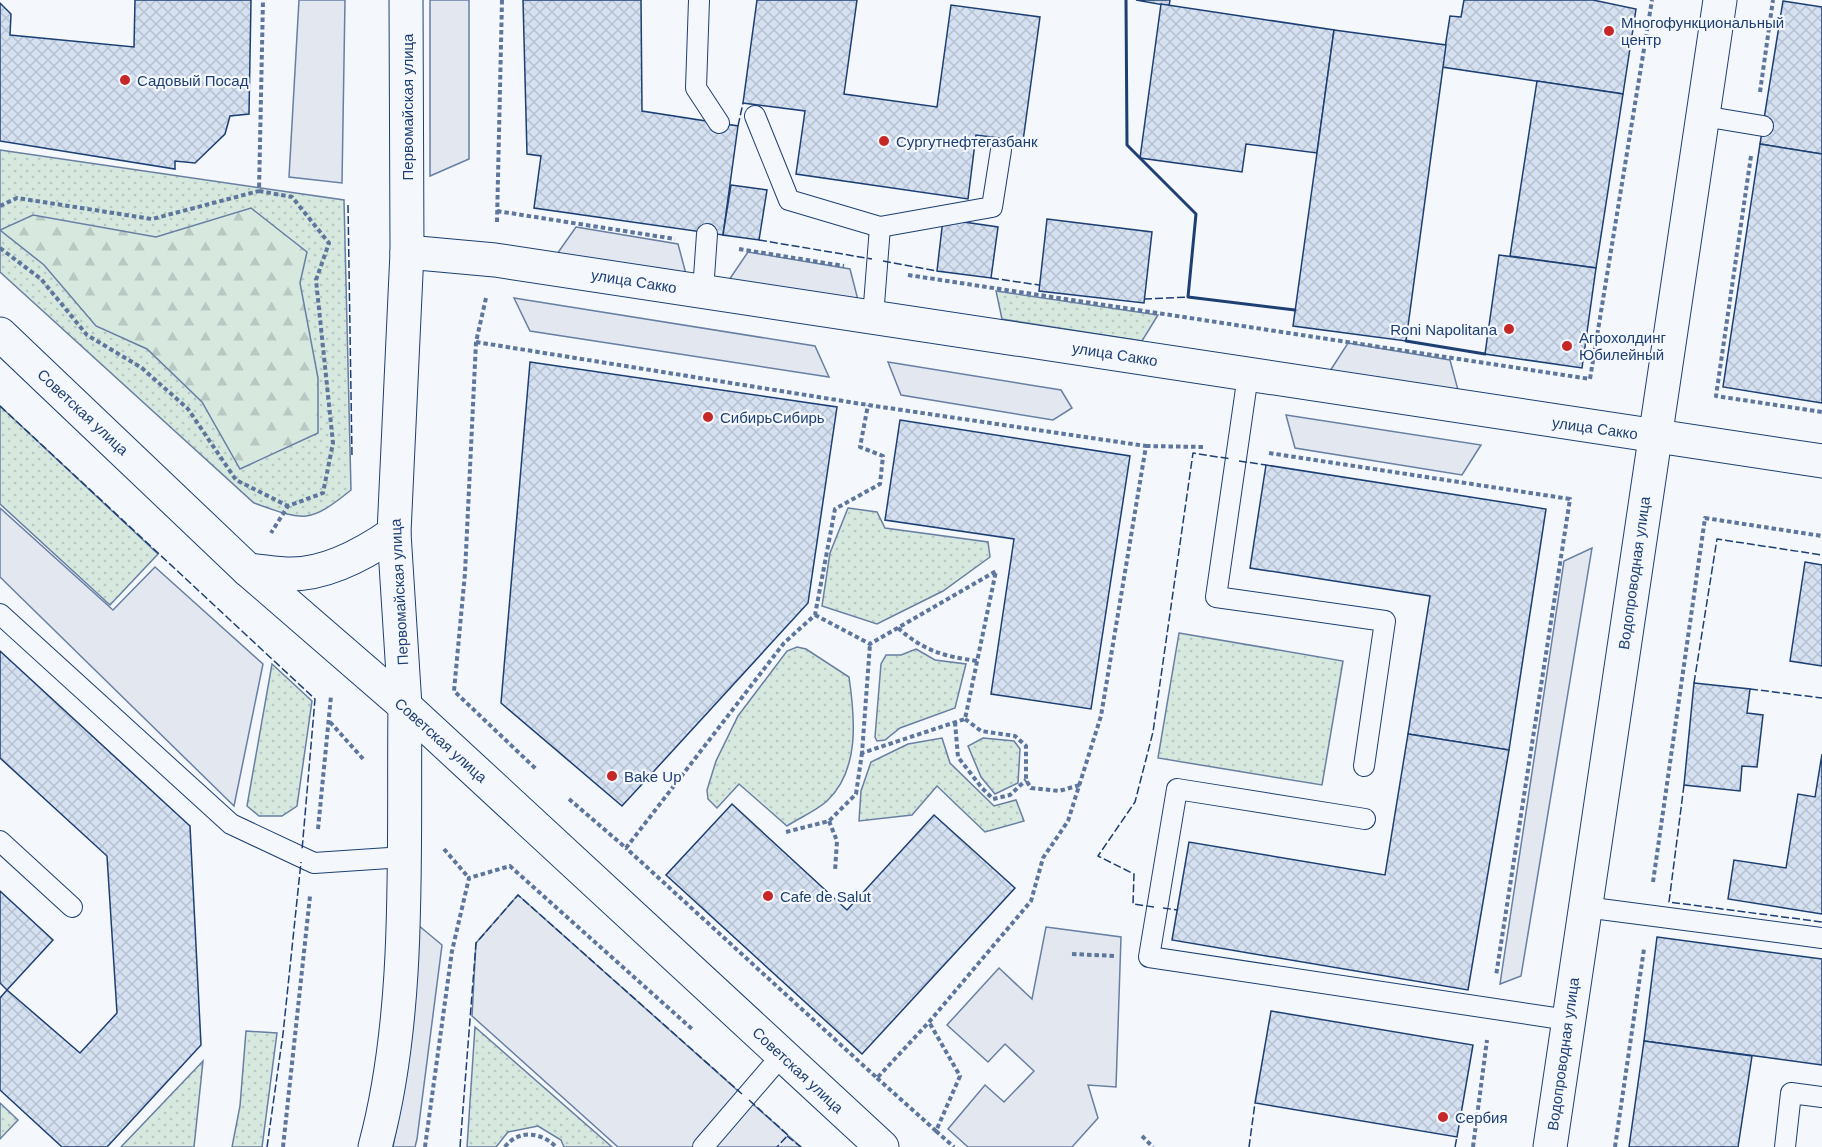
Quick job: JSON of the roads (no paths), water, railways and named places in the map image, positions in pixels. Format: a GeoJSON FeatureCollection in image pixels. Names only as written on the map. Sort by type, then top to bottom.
{"type":"FeatureCollection","features":[{"type":"Feature","properties":{"kind":"street","name":"Первомайская улица"},"geometry":{"type":"LineString","coordinates":[[375,1147],[390,1067],[398,991],[404,857],[405,706],[394,533],[407,252],[406,0]]}},
{"type":"Feature","properties":{"kind":"street","name":"Водопроводная улица"},"geometry":{"type":"LineString","coordinates":[[1550,1147],[1720,0]]}},
{"type":"Feature","properties":{"kind":"street","name":"улица Сакко"},"geometry":{"type":"LineString","coordinates":[[407,252],[495,260],[1822,461]]}},
{"type":"Feature","properties":{"kind":"street","name":"Советская улица"},"geometry":{"type":"LineString","coordinates":[[0,334],[248,570],[405,706],[882,1147]]}},
{"type":"Feature","properties":{"kind":"street"},"geometry":{"type":"LineString","coordinates":[[248,570],[292,574],[337,565],[371,549],[394,533]]}},
{"type":"Feature","properties":{"kind":"lane"},"geometry":{"type":"LineString","coordinates":[[699,0],[696,88],[719,123]]}},
{"type":"Feature","properties":{"kind":"lane"},"geometry":{"type":"LineString","coordinates":[[755,116],[789,200],[880,227],[992,207],[1001,150]]}},
{"type":"Feature","properties":{"kind":"lane"},"geometry":{"type":"LineString","coordinates":[[1702,116],[1759,125]]}},
{"type":"Feature","properties":{"kind":"lane"},"geometry":{"type":"LineString","coordinates":[[873,317],[880,227]]}},
{"type":"Feature","properties":{"kind":"lane"},"geometry":{"type":"LineString","coordinates":[[703,291],[707,239]]}},
{"type":"Feature","properties":{"kind":"lane"},"geometry":{"type":"LineString","coordinates":[[1248,375],[1216,597],[1385,621],[1364,766]]}},
{"type":"Feature","properties":{"kind":"lane"},"geometry":{"type":"LineString","coordinates":[[0,614],[231,824],[314,863],[404,857]]}},
{"type":"Feature","properties":{"kind":"lane"},"geometry":{"type":"LineString","coordinates":[[1365,819],[1177,789],[1149,957],[1569,1020]]}},
{"type":"Feature","properties":{"kind":"lane"},"geometry":{"type":"LineString","coordinates":[[0,841],[72,907]]}},
{"type":"Feature","properties":{"kind":"lane"},"geometry":{"type":"LineString","coordinates":[[1585,907],[1822,938]]}},
{"type":"Feature","properties":{"kind":"lane"},"geometry":{"type":"LineString","coordinates":[[704,1147],[782,1055]]}},
{"type":"Feature","properties":{"kind":"lane"},"geometry":{"type":"LineString","coordinates":[[1785,1147],[1791,1093],[1822,1097]]}},
{"type":"Feature","properties":{"kind":"place","name":"Многофункциональный центр"},"geometry":{"type":"Point","coordinates":[1609,31]}},
{"type":"Feature","properties":{"kind":"place","name":"Садовый Посад"},"geometry":{"type":"Point","coordinates":[125,80]}},
{"type":"Feature","properties":{"kind":"place","name":"Сургутнефтегазбанк"},"geometry":{"type":"Point","coordinates":[884,141]}},
{"type":"Feature","properties":{"kind":"place","name":"Roni Napolitana"},"geometry":{"type":"Point","coordinates":[1509,329]}},
{"type":"Feature","properties":{"kind":"place","name":"Агрохолдинг Юбилейный"},"geometry":{"type":"Point","coordinates":[1567,346]}},
{"type":"Feature","properties":{"kind":"place","name":"СибирьСибирь"},"geometry":{"type":"Point","coordinates":[708,417]}},
{"type":"Feature","properties":{"kind":"place","name":"Bake Up"},"geometry":{"type":"Point","coordinates":[612,776]}},
{"type":"Feature","properties":{"kind":"place","name":"Cafe de Salut"},"geometry":{"type":"Point","coordinates":[768,896]}},
{"type":"Feature","properties":{"kind":"place","name":"Сербия"},"geometry":{"type":"Point","coordinates":[1443,1117]}}]}
